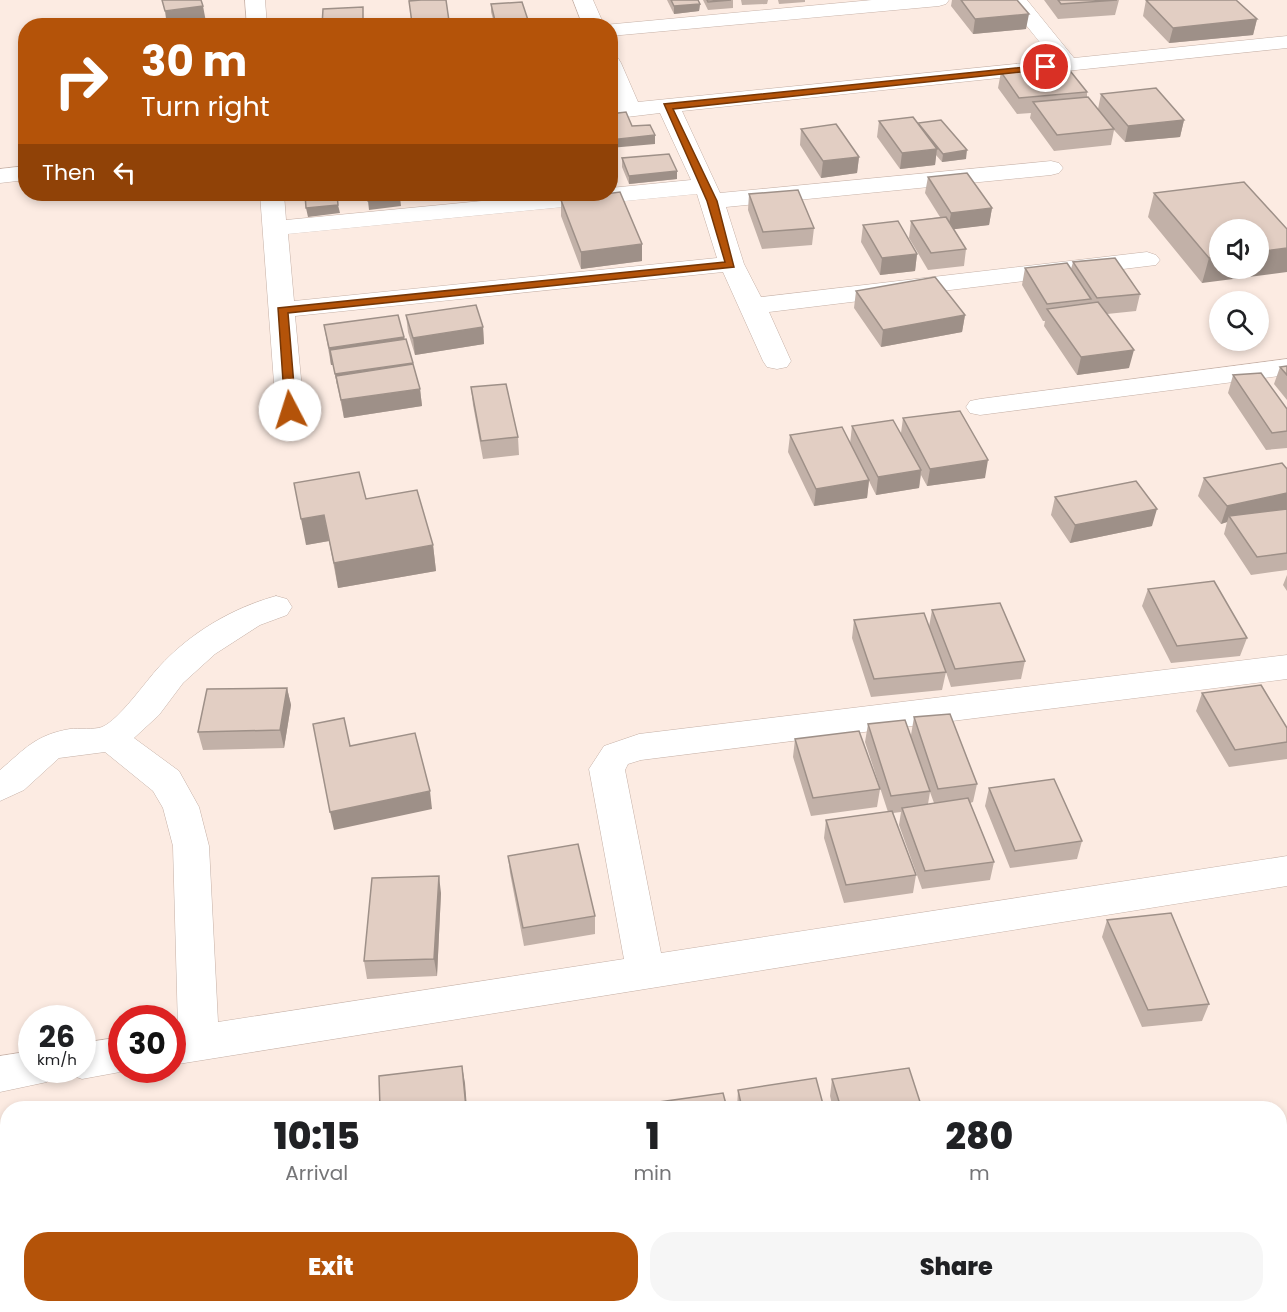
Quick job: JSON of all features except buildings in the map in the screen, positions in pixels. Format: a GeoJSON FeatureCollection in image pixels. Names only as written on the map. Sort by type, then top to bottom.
{"type":"FeatureCollection","features":[{"type":"Feature","properties":{"kind":"street"},"geometry":{"type":"LineString","coordinates":[[255,0],[256,18]]}},
{"type":"Feature","properties":{"kind":"street"},"geometry":{"type":"LineString","coordinates":[[584,0],[591,18]]}},
{"type":"Feature","properties":{"kind":"street"},"geometry":{"type":"LineString","coordinates":[[618,29],[939,0]]}},
{"type":"Feature","properties":{"kind":"street"},"geometry":{"type":"LineString","coordinates":[[1016,0],[1070,65]]}},
{"type":"Feature","properties":{"kind":"street"},"geometry":{"type":"LineString","coordinates":[[620,111],[1287,42]]}},
{"type":"Feature","properties":{"kind":"street"},"geometry":{"type":"LineString","coordinates":[[668,106],[708,193],[730,264],[753,306],[777,362]]}},
{"type":"Feature","properties":{"kind":"street"},"geometry":{"type":"LineString","coordinates":[[618,200],[1051,168]]}},
{"type":"Feature","properties":{"kind":"street"},"geometry":{"type":"LineString","coordinates":[[0,176],[18,174]]}},
{"type":"Feature","properties":{"kind":"street"},"geometry":{"type":"LineString","coordinates":[[273,201],[290,410]]}},
{"type":"Feature","properties":{"kind":"street"},"geometry":{"type":"LineString","coordinates":[[275,228],[609,201]]}},
{"type":"Feature","properties":{"kind":"street"},"geometry":{"type":"LineString","coordinates":[[753,306],[1148,260]]}},
{"type":"Feature","properties":{"kind":"street"},"geometry":{"type":"LineString","coordinates":[[282,310],[730,264]]}},
{"type":"Feature","properties":{"kind":"street"},"geometry":{"type":"LineString","coordinates":[[980,407],[1287,367]]}},
{"type":"Feature","properties":{"kind":"street"},"geometry":{"type":"LineString","coordinates":[[0,787],[13,781],[39,753],[55,746],[63,743],[111,739],[147,706],[171,675],[203,646],[249,618],[276,607]]}},
{"type":"Feature","properties":{"kind":"street"},"geometry":{"type":"LineString","coordinates":[[646,974],[607,769],[616,755],[639,747],[1287,668]]}},
{"type":"Feature","properties":{"kind":"street"},"geometry":{"type":"LineString","coordinates":[[111,739],[147,764],[166,781],[181,807],[190,846],[186,1045],[1287,872]]}},
{"type":"Feature","properties":{"kind":"street"},"geometry":{"type":"LineString","coordinates":[[0,1074],[18,1071]]}},
{"type":"Feature","properties":{"kind":"route"},"geometry":{"type":"LineString","coordinates":[[290,410],[282,310],[730,264],[712,201],[668,106],[1046,67]]}}]}
